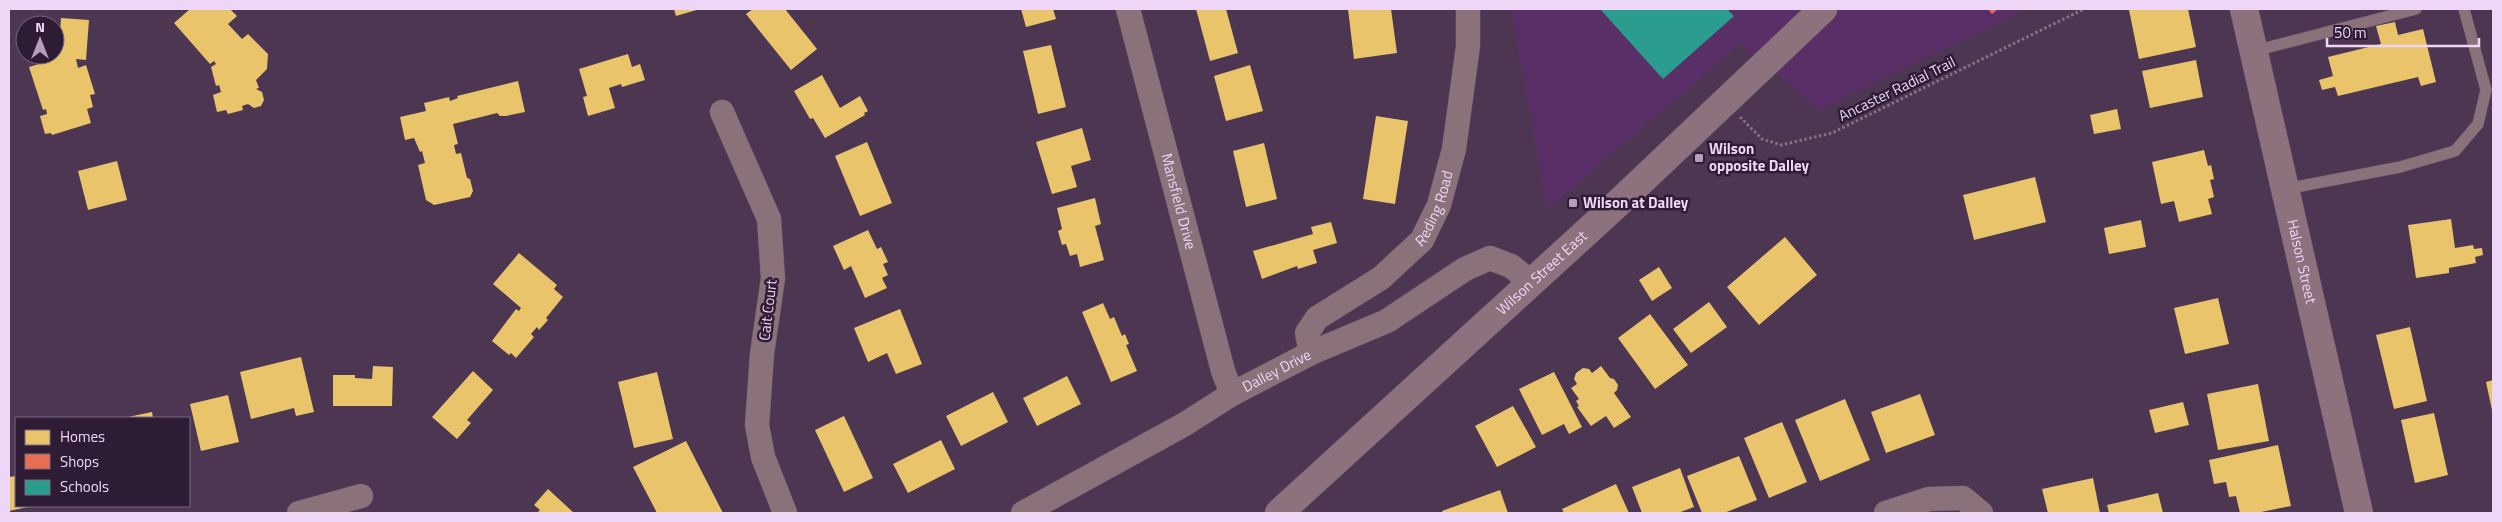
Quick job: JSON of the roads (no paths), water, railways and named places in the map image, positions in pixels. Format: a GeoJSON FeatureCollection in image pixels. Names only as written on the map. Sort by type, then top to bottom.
{"type":"FeatureCollection","features":[{"type":"Feature","properties":{"kind":"main road","name":"Wilson Street East"},"geometry":{"type":"LineString","coordinates":[[1287,511],[1823,9]]}},
{"type":"Feature","properties":{"kind":"main road","name":"Halson Street"},"geometry":{"type":"LineString","coordinates":[[2244,9],[2359,513]]}},
{"type":"Feature","properties":{"kind":"street","name":"Mansfield Drive"},"geometry":{"type":"LineString","coordinates":[[1128,9],[1223,371],[1232,394]]}},
{"type":"Feature","properties":{"kind":"street","name":"Reding Road"},"geometry":{"type":"LineString","coordinates":[[1311,353],[1307,334],[1317,318],[1382,278],[1422,240],[1439,205],[1454,149],[1468,46],[1468,9]]}},
{"type":"Feature","properties":{"kind":"street","name":"Cait Court"},"geometry":{"type":"LineString","coordinates":[[722,112],[769,218],[773,278],[762,354],[757,425],[763,457],[784,513]]}},
{"type":"Feature","properties":{"kind":"street","name":"Dalley Drive"},"geometry":{"type":"LineString","coordinates":[[1024,513],[1185,424],[1232,394],[1311,353],[1387,321],[1465,269],[1490,258],[1510,266],[1532,283]]}},
{"type":"Feature","properties":{"kind":"street"},"geometry":{"type":"LineString","coordinates":[[299,513],[361,496]]}},
{"type":"Feature","properties":{"kind":"street"},"geometry":{"type":"LineString","coordinates":[[1886,513],[1929,500],[1963,498],[1981,513]]}},
{"type":"Feature","properties":{"kind":"lane"},"geometry":{"type":"LineString","coordinates":[[2254,51],[2416,9]]}},
{"type":"Feature","properties":{"kind":"lane"},"geometry":{"type":"LineString","coordinates":[[2285,189],[2400,167],[2455,151],[2478,124],[2486,90],[2464,9]]}},
{"type":"Feature","properties":{"kind":"place","name":"Wilson opposite Dalley"},"geometry":{"type":"Point","coordinates":[1699,158]}},
{"type":"Feature","properties":{"kind":"place","name":"Wilson at Dalley"},"geometry":{"type":"Point","coordinates":[1573,203]}}]}
